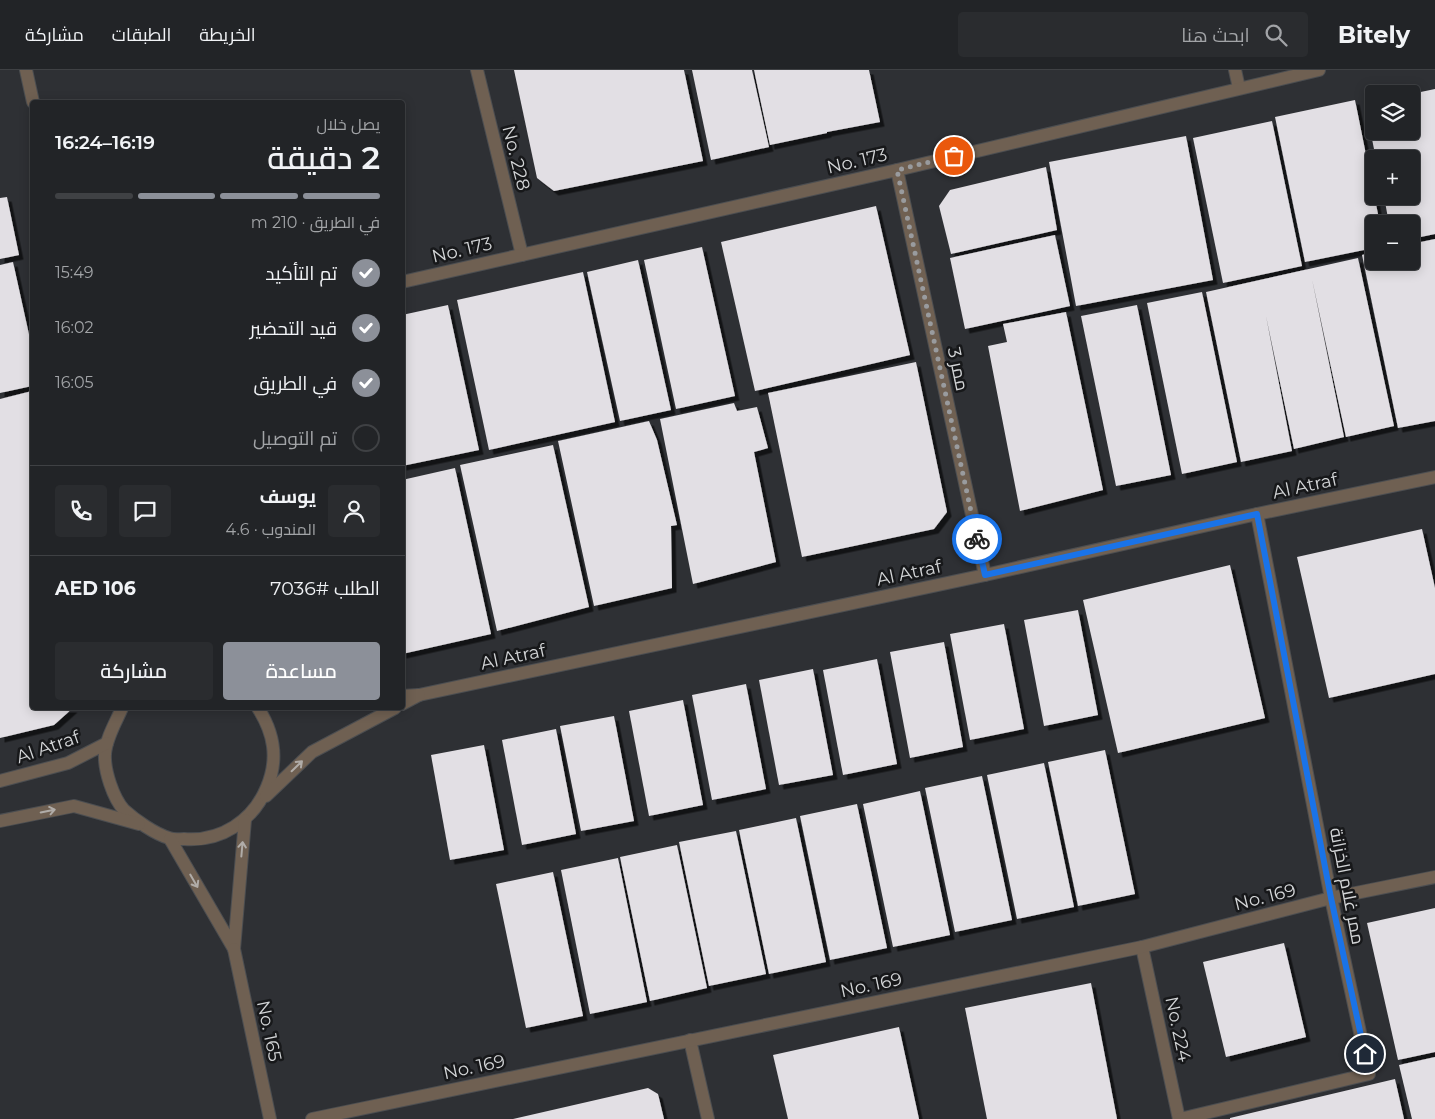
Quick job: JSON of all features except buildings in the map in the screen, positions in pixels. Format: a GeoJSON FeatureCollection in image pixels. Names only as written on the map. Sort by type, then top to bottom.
{"type":"FeatureCollection","features":[{"type":"Feature","properties":{"kind":"street"},"geometry":{"type":"LineString","coordinates":[[26,70],[33,100]]}},
{"type":"Feature","properties":{"kind":"street","name":"No. 228"},"geometry":{"type":"LineString","coordinates":[[477,70],[522,255]]}},
{"type":"Feature","properties":{"kind":"street"},"geometry":{"type":"LineString","coordinates":[[1235,70],[1239,88]]}},
{"type":"Feature","properties":{"kind":"street","name":"No. 173"},"geometry":{"type":"LineString","coordinates":[[405,281],[897,170],[1319,70]]}},
{"type":"Feature","properties":{"kind":"street","name":"ممر 3"},"geometry":{"type":"LineString","coordinates":[[897,170],[985,575]]}},
{"type":"Feature","properties":{"kind":"street","name":"Al Atraf"},"geometry":{"type":"LineString","coordinates":[[419,695],[985,575],[1435,476]]}},
{"type":"Feature","properties":{"kind":"street","name":"ممر غلام الخزانة"},"geometry":{"type":"LineString","coordinates":[[1180,1119],[1369,1074],[1331,898],[1257,514]]}},
{"type":"Feature","properties":{"kind":"street"},"geometry":{"type":"LineString","coordinates":[[405,696],[419,695]]}},
{"type":"Feature","properties":{"kind":"street"},"geometry":{"type":"LineString","coordinates":[[405,702],[419,695]]}},
{"type":"Feature","properties":{"kind":"street"},"geometry":{"type":"LineString","coordinates":[[121,710],[107,743],[105,754],[109,783],[124,809],[146,826]]}},
{"type":"Feature","properties":{"kind":"street"},"geometry":{"type":"LineString","coordinates":[[259,710],[268,722],[274,748],[272,775],[262,800]]}},
{"type":"Feature","properties":{"kind":"street"},"geometry":{"type":"LineString","coordinates":[[0,821],[74,806],[146,826],[170,838],[197,840],[222,834],[245,820],[262,800],[312,752],[392,710]]}},
{"type":"Feature","properties":{"kind":"street","name":"Al Atraf"},"geometry":{"type":"LineString","coordinates":[[0,782],[68,763],[107,743]]}},
{"type":"Feature","properties":{"kind":"street"},"geometry":{"type":"LineString","coordinates":[[234,949],[245,820]]}},
{"type":"Feature","properties":{"kind":"street"},"geometry":{"type":"LineString","coordinates":[[170,838],[234,949]]}},
{"type":"Feature","properties":{"kind":"street","name":"No. 169"},"geometry":{"type":"LineString","coordinates":[[312,1119],[1142,947],[1331,898],[1435,877]]}},
{"type":"Feature","properties":{"kind":"street","name":"No. 224"},"geometry":{"type":"LineString","coordinates":[[1142,947],[1180,1119]]}},
{"type":"Feature","properties":{"kind":"street","name":"No. 165"},"geometry":{"type":"LineString","coordinates":[[234,949],[270,1119]]}},
{"type":"Feature","properties":{"kind":"street"},"geometry":{"type":"LineString","coordinates":[[690,1040],[708,1119]]}},
{"type":"Feature","properties":{"kind":"way so far"},"geometry":{"type":"LineString","coordinates":[[954,156],[897,170],[977,539]]}},
{"type":"Feature","properties":{"kind":"route"},"geometry":{"type":"LineString","coordinates":[[977,539],[985,575],[1257,514],[1331,898],[1365,1054]]}}]}
